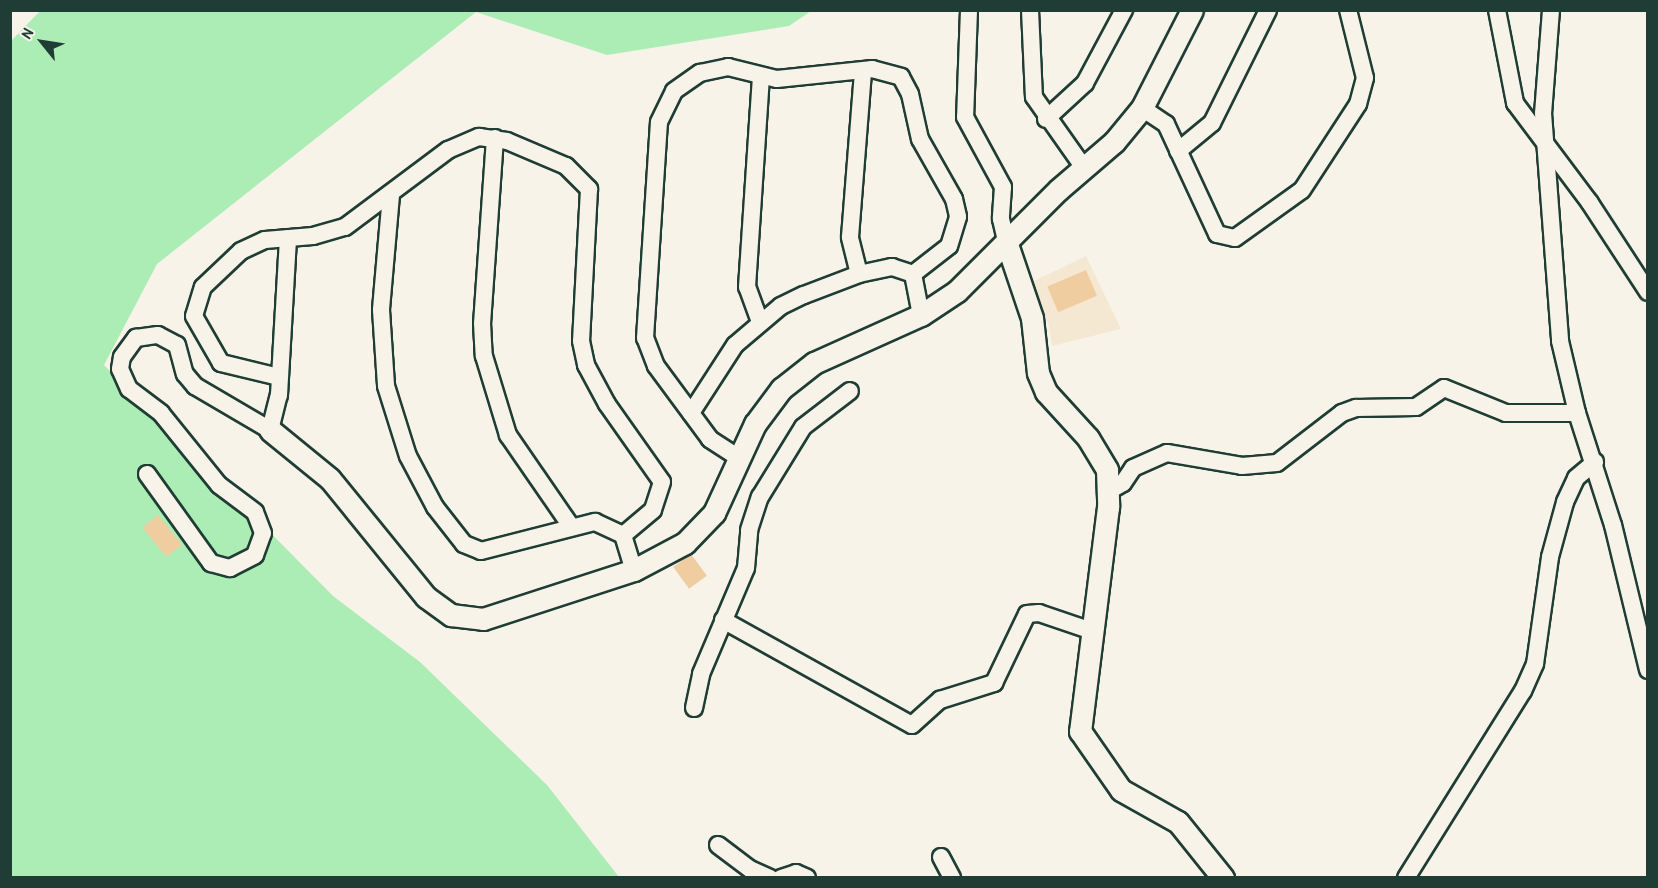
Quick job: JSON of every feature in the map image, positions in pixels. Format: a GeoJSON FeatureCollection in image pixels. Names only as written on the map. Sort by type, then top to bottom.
{"type":"FeatureCollection","features":[{"type":"Feature","properties":{"kind":"street"},"geometry":{"type":"LineString","coordinates":[[969,10],[965,117],[1003,186],[1001,219],[1032,318],[1038,373],[1046,392],[1100,454],[1109,490],[1080,722],[1084,740],[1121,790],[1178,822],[1223,878]]}},
{"type":"Feature","properties":{"kind":"street"},"geometry":{"type":"LineString","coordinates":[[1030,10],[1032,86],[1046,119],[1084,168]]}},
{"type":"Feature","properties":{"kind":"street"},"geometry":{"type":"LineString","coordinates":[[1046,119],[1085,83],[1124,10]]}},
{"type":"Feature","properties":{"kind":"street"},"geometry":{"type":"LineString","coordinates":[[147,474],[211,563],[230,568],[255,555],[263,533],[255,512],[219,485],[182,435],[123,380],[122,357],[136,338],[158,335],[169,340],[181,354],[189,381],[270,430],[322,472],[426,597],[451,615],[483,619],[634,570],[666,555],[701,529],[726,494],[739,458],[767,405],[797,375],[842,348],[921,315],[957,291],[1114,142],[1142,108],[1192,10]]}},
{"type":"Feature","properties":{"kind":"street"},"geometry":{"type":"LineString","coordinates":[[1178,151],[1212,123],[1268,10]]}},
{"type":"Feature","properties":{"kind":"street"},"geometry":{"type":"LineString","coordinates":[[1142,108],[1166,124],[1222,238],[1235,238],[1283,207],[1307,183],[1364,92],[1363,65],[1348,10]]}},
{"type":"Feature","properties":{"kind":"street"},"geometry":{"type":"LineString","coordinates":[[1497,10],[1510,94],[1647,292]]}},
{"type":"Feature","properties":{"kind":"street"},"geometry":{"type":"LineString","coordinates":[[1551,10],[1544,141],[1560,341],[1577,413],[1595,462],[1647,670]]}},
{"type":"Feature","properties":{"kind":"street"},"geometry":{"type":"LineString","coordinates":[[739,458],[716,445],[691,413],[651,356],[644,328],[659,122],[674,92],[700,73],[728,67],[761,76],[807,80],[884,70],[906,86],[920,139],[957,207],[957,227],[949,246],[913,274]]}},
{"type":"Feature","properties":{"kind":"street"},"geometry":{"type":"LineString","coordinates":[[859,274],[850,237],[863,71]]}},
{"type":"Feature","properties":{"kind":"street"},"geometry":{"type":"LineString","coordinates":[[760,322],[747,287],[761,76]]}},
{"type":"Feature","properties":{"kind":"street"},"geometry":{"type":"LineString","coordinates":[[279,376],[221,363],[213,356],[194,306],[203,287],[241,251],[265,240],[345,227],[391,195],[448,150],[479,137],[495,138],[576,171],[589,189],[581,341],[586,365],[607,404],[662,482],[653,510],[623,535]]}},
{"type":"Feature","properties":{"kind":"street"},"geometry":{"type":"LineString","coordinates":[[495,138],[482,323],[484,356],[508,435],[570,525]]}},
{"type":"Feature","properties":{"kind":"street"},"geometry":{"type":"LineString","coordinates":[[391,195],[381,352],[394,418],[419,481],[458,537],[472,549],[490,552],[570,525],[596,522],[623,535],[634,570]]}},
{"type":"Feature","properties":{"kind":"street"},"geometry":{"type":"LineString","coordinates":[[270,430],[279,376],[288,238]]}},
{"type":"Feature","properties":{"kind":"street"},"geometry":{"type":"LineString","coordinates":[[691,413],[721,360],[760,322],[804,295],[859,274],[892,267],[913,274]]}},
{"type":"Feature","properties":{"kind":"street"},"geometry":{"type":"LineString","coordinates":[[913,274],[921,315]]}},
{"type":"Feature","properties":{"kind":"street"},"geometry":{"type":"LineString","coordinates":[[1109,490],[1123,483],[1133,468],[1167,453],[1242,466],[1277,463],[1342,413],[1356,408],[1416,407],[1444,388],[1506,414],[1577,413]]}},
{"type":"Feature","properties":{"kind":"street"},"geometry":{"type":"LineString","coordinates":[[694,708],[701,674],[746,568],[749,530],[759,497],[803,427],[849,391]]}},
{"type":"Feature","properties":{"kind":"street"},"geometry":{"type":"LineString","coordinates":[[1407,878],[1524,691],[1535,664],[1550,557],[1565,502],[1576,478],[1595,462]]}},
{"type":"Feature","properties":{"kind":"street"},"geometry":{"type":"LineString","coordinates":[[723,620],[912,725],[940,700],[994,683],[1027,614],[1039,613],[1092,631]]}},
{"type":"Feature","properties":{"kind":"street"},"geometry":{"type":"LineString","coordinates":[[718,844],[750,869],[770,878]]}},
{"type":"Feature","properties":{"kind":"street"},"geometry":{"type":"LineString","coordinates":[[941,857],[952,878]]}},
{"type":"Feature","properties":{"kind":"street"},"geometry":{"type":"LineString","coordinates":[[781,878],[796,873],[807,878]]}},
{"type":"Feature","properties":{"kind":"shaded area"},"geometry":{"type":"Polygon","coordinates":[[[1086,256],[1121,329],[1052,346],[1048,321],[1041,321],[1030,283],[1086,256]]]}},
{"type":"Feature","properties":{"kind":"green space"},"geometry":{"type":"Polygon","coordinates":[[[41,10],[811,11],[789,26],[607,55],[476,12],[157,264],[104,365],[333,596],[420,662],[547,785],[619,877],[11,877],[10,42],[41,10]]]}},
{"type":"Feature","properties":{"kind":"building"},"geometry":{"type":"Polygon","coordinates":[[[1086,270],[1097,296],[1058,312],[1047,286],[1086,270]]]}},
{"type":"Feature","properties":{"kind":"building"},"geometry":{"type":"Polygon","coordinates":[[[158,515],[182,545],[166,557],[142,528],[158,515]]]}},
{"type":"Feature","properties":{"kind":"building"},"geometry":{"type":"Polygon","coordinates":[[[691,554],[707,576],[689,589],[673,567],[691,554]]]}}]}
